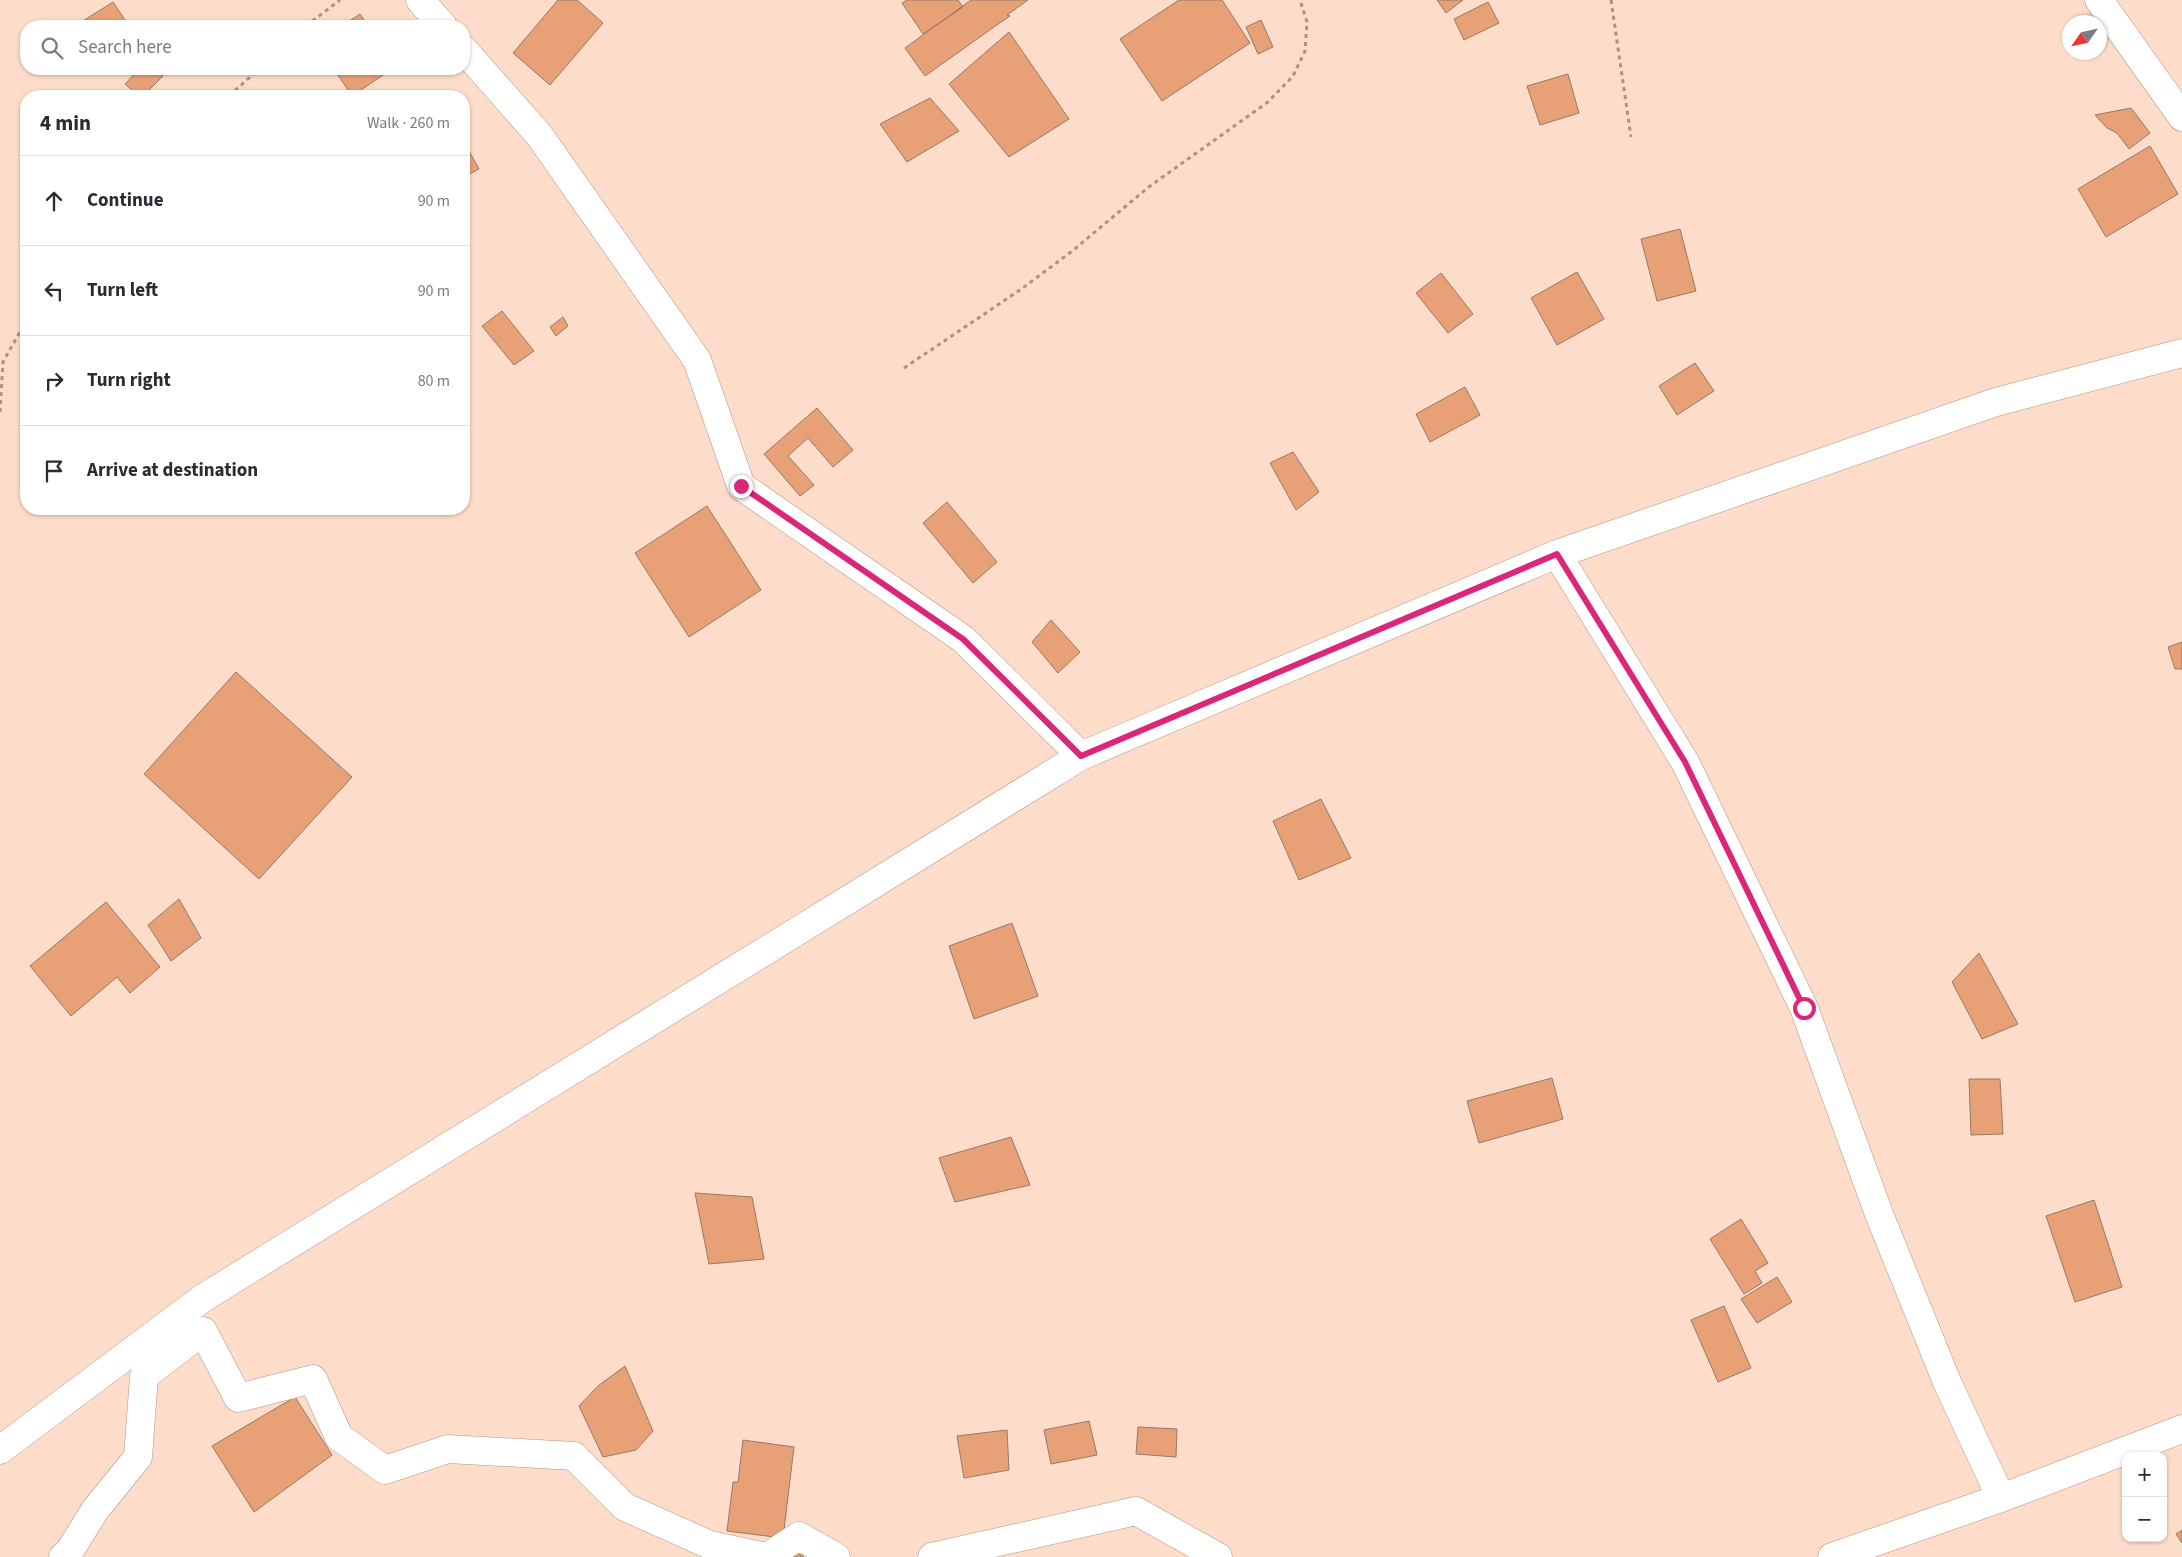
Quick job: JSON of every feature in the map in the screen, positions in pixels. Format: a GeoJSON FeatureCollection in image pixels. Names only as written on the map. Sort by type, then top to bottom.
{"type":"FeatureCollection","features":[{"type":"Feature","properties":{"kind":"street"},"geometry":{"type":"LineString","coordinates":[[420,0],[438,20]]}},
{"type":"Feature","properties":{"kind":"street"},"geometry":{"type":"LineString","coordinates":[[2099,0],[2182,118]]}},
{"type":"Feature","properties":{"kind":"street"},"geometry":{"type":"LineString","coordinates":[[470,57],[539,135],[697,360],[741,486],[963,639],[1081,756]]}},
{"type":"Feature","properties":{"kind":"street"},"geometry":{"type":"LineString","coordinates":[[0,1450],[203,1298],[1081,756],[1557,554],[1996,402],[2182,353]]}},
{"type":"Feature","properties":{"kind":"street"},"geometry":{"type":"LineString","coordinates":[[1557,554],[1685,762],[1804,1008],[1883,1222],[1947,1382],[2001,1498]]}},
{"type":"Feature","properties":{"kind":"street"},"geometry":{"type":"LineString","coordinates":[[63,1557],[69,1552],[96,1510],[138,1457],[144,1376],[203,1331],[238,1398],[312,1379],[339,1437],[386,1470],[448,1449],[574,1456],[625,1507],[710,1545],[766,1557],[799,1536],[836,1557]]}},
{"type":"Feature","properties":{"kind":"street"},"geometry":{"type":"LineString","coordinates":[[1832,1557],[2001,1498],[2182,1429]]}},
{"type":"Feature","properties":{"kind":"street"},"geometry":{"type":"LineString","coordinates":[[932,1557],[1136,1510],[1218,1557]]}},
{"type":"Feature","properties":{"kind":"path"},"geometry":{"type":"LineString","coordinates":[[314,20],[340,0]]}},
{"type":"Feature","properties":{"kind":"path"},"geometry":{"type":"LineString","coordinates":[[904,368],[1020,290],[1071,252],[1150,186],[1268,102],[1293,76],[1305,51],[1307,22],[1300,0]]}},
{"type":"Feature","properties":{"kind":"path"},"geometry":{"type":"LineString","coordinates":[[1611,0],[1631,137]]}},
{"type":"Feature","properties":{"kind":"path"},"geometry":{"type":"LineString","coordinates":[[236,90],[252,75]]}},
{"type":"Feature","properties":{"kind":"path"},"geometry":{"type":"LineString","coordinates":[[0,412],[3,362],[20,332]]}},
{"type":"Feature","properties":{"kind":"building"},"geometry":{"type":"Polygon","coordinates":[[[558,0],[577,0],[603,23],[550,85],[513,53],[558,0]]]}},
{"type":"Feature","properties":{"kind":"building"},"geometry":{"type":"Polygon","coordinates":[[[907,0],[958,0],[963,7],[923,34],[902,3],[907,0]]]}},
{"type":"Feature","properties":{"kind":"building"},"geometry":{"type":"Polygon","coordinates":[[[971,0],[1028,0],[1007,15],[1010,16],[925,76],[905,48],[971,0]]]}},
{"type":"Feature","properties":{"kind":"building"},"geometry":{"type":"Polygon","coordinates":[[[1179,0],[1222,0],[1250,43],[1162,101],[1120,39],[1179,0]]]}},
{"type":"Feature","properties":{"kind":"building"},"geometry":{"type":"Polygon","coordinates":[[[1437,0],[1463,0],[1446,13],[1437,0]]]}},
{"type":"Feature","properties":{"kind":"building"},"geometry":{"type":"Polygon","coordinates":[[[113,2],[125,20],[84,20],[113,2]]]}},
{"type":"Feature","properties":{"kind":"building"},"geometry":{"type":"Polygon","coordinates":[[[1488,2],[1499,23],[1464,40],[1454,19],[1488,2]]]}},
{"type":"Feature","properties":{"kind":"building"},"geometry":{"type":"Polygon","coordinates":[[[360,14],[364,20],[351,20],[360,14]]]}},
{"type":"Feature","properties":{"kind":"building"},"geometry":{"type":"Polygon","coordinates":[[[1261,20],[1273,47],[1258,54],[1246,27],[1261,20]]]}},
{"type":"Feature","properties":{"kind":"building"},"geometry":{"type":"Polygon","coordinates":[[[1009,32],[1069,119],[1009,157],[949,84],[1009,32]]]}},
{"type":"Feature","properties":{"kind":"building"},"geometry":{"type":"Polygon","coordinates":[[[1568,74],[1579,113],[1540,125],[1527,86],[1568,74]]]}},
{"type":"Feature","properties":{"kind":"building"},"geometry":{"type":"Polygon","coordinates":[[[133,75],[163,76],[149,90],[132,90],[125,84],[133,75]]]}},
{"type":"Feature","properties":{"kind":"building"},"geometry":{"type":"Polygon","coordinates":[[[338,75],[383,75],[361,90],[348,90],[338,75]]]}},
{"type":"Feature","properties":{"kind":"building"},"geometry":{"type":"Polygon","coordinates":[[[930,98],[959,131],[907,162],[880,124],[930,98]]]}},
{"type":"Feature","properties":{"kind":"building"},"geometry":{"type":"Polygon","coordinates":[[[2131,108],[2150,133],[2129,149],[2117,133],[2107,128],[2095,115],[2131,108]]]}},
{"type":"Feature","properties":{"kind":"building"},"geometry":{"type":"Polygon","coordinates":[[[2150,146],[2178,194],[2106,237],[2078,189],[2150,146]]]}},
{"type":"Feature","properties":{"kind":"building"},"geometry":{"type":"Polygon","coordinates":[[[470,153],[479,169],[470,174],[470,153]]]}},
{"type":"Feature","properties":{"kind":"building"},"geometry":{"type":"Polygon","coordinates":[[[1680,229],[1696,291],[1657,301],[1641,239],[1680,229]]]}},
{"type":"Feature","properties":{"kind":"building"},"geometry":{"type":"Polygon","coordinates":[[[1577,272],[1604,319],[1557,345],[1531,298],[1577,272]]]}},
{"type":"Feature","properties":{"kind":"building"},"geometry":{"type":"Polygon","coordinates":[[[1441,273],[1473,314],[1448,333],[1416,293],[1441,273]]]}},
{"type":"Feature","properties":{"kind":"building"},"geometry":{"type":"Polygon","coordinates":[[[502,311],[534,351],[514,365],[482,326],[502,311]]]}},
{"type":"Feature","properties":{"kind":"building"},"geometry":{"type":"Polygon","coordinates":[[[563,317],[568,326],[556,336],[550,327],[563,317]]]}},
{"type":"Feature","properties":{"kind":"building"},"geometry":{"type":"Polygon","coordinates":[[[1695,363],[1714,391],[1677,415],[1659,386],[1695,363]]]}},
{"type":"Feature","properties":{"kind":"building"},"geometry":{"type":"Polygon","coordinates":[[[1465,387],[1480,415],[1430,442],[1416,414],[1465,387]]]}},
{"type":"Feature","properties":{"kind":"building"},"geometry":{"type":"Polygon","coordinates":[[[817,408],[853,450],[833,467],[808,438],[788,456],[814,485],[800,496],[764,454],[817,408]]]}},
{"type":"Feature","properties":{"kind":"building"},"geometry":{"type":"Polygon","coordinates":[[[1293,452],[1319,492],[1296,510],[1270,463],[1293,452]]]}},
{"type":"Feature","properties":{"kind":"building"},"geometry":{"type":"Polygon","coordinates":[[[947,502],[997,562],[973,583],[923,523],[947,502]]]}},
{"type":"Feature","properties":{"kind":"building"},"geometry":{"type":"Polygon","coordinates":[[[707,506],[761,590],[689,637],[635,553],[707,506]]]}},
{"type":"Feature","properties":{"kind":"building"},"geometry":{"type":"Polygon","coordinates":[[[1051,620],[1080,652],[1058,673],[1032,642],[1051,620]]]}},
{"type":"Feature","properties":{"kind":"building"},"geometry":{"type":"Polygon","coordinates":[[[2182,642],[2182,669],[2175,669],[2168,647],[2182,642]]]}},
{"type":"Feature","properties":{"kind":"building"},"geometry":{"type":"Polygon","coordinates":[[[236,672],[352,777],[259,879],[144,774],[236,672]]]}},
{"type":"Feature","properties":{"kind":"building"},"geometry":{"type":"Polygon","coordinates":[[[1321,799],[1351,858],[1299,880],[1273,821],[1321,799]]]}},
{"type":"Feature","properties":{"kind":"building"},"geometry":{"type":"Polygon","coordinates":[[[179,899],[201,938],[171,961],[148,925],[179,899]]]}},
{"type":"Feature","properties":{"kind":"building"},"geometry":{"type":"Polygon","coordinates":[[[106,902],[160,967],[130,993],[117,977],[71,1016],[30,966],[106,902]]]}},
{"type":"Feature","properties":{"kind":"building"},"geometry":{"type":"Polygon","coordinates":[[[1012,923],[1038,996],[974,1019],[949,946],[1012,923]]]}},
{"type":"Feature","properties":{"kind":"building"},"geometry":{"type":"Polygon","coordinates":[[[1979,953],[2018,1024],[1982,1039],[1952,982],[1979,953]]]}},
{"type":"Feature","properties":{"kind":"building"},"geometry":{"type":"Polygon","coordinates":[[[1552,1078],[1563,1119],[1479,1143],[1467,1101],[1552,1078]]]}},
{"type":"Feature","properties":{"kind":"building"},"geometry":{"type":"Polygon","coordinates":[[[1969,1079],[2000,1079],[2003,1134],[1971,1135],[1969,1079]]]}},
{"type":"Feature","properties":{"kind":"building"},"geometry":{"type":"Polygon","coordinates":[[[1011,1137],[1030,1185],[955,1202],[939,1158],[1011,1137]]]}},
{"type":"Feature","properties":{"kind":"building"},"geometry":{"type":"Polygon","coordinates":[[[695,1193],[752,1197],[764,1259],[709,1264],[695,1193]]]}},
{"type":"Feature","properties":{"kind":"building"},"geometry":{"type":"Polygon","coordinates":[[[2094,1200],[2122,1287],[2075,1302],[2046,1216],[2094,1200]]]}},
{"type":"Feature","properties":{"kind":"building"},"geometry":{"type":"Polygon","coordinates":[[[1741,1219],[1768,1263],[1755,1271],[1762,1283],[1744,1294],[1710,1239],[1741,1219]]]}},
{"type":"Feature","properties":{"kind":"building"},"geometry":{"type":"Polygon","coordinates":[[[1777,1277],[1792,1302],[1757,1323],[1741,1299],[1777,1277]]]}},
{"type":"Feature","properties":{"kind":"building"},"geometry":{"type":"Polygon","coordinates":[[[1724,1306],[1751,1368],[1718,1382],[1691,1320],[1724,1306]]]}},
{"type":"Feature","properties":{"kind":"building"},"geometry":{"type":"Polygon","coordinates":[[[625,1366],[653,1431],[636,1450],[603,1457],[579,1406],[598,1386],[625,1366]]]}},
{"type":"Feature","properties":{"kind":"building"},"geometry":{"type":"Polygon","coordinates":[[[295,1397],[332,1455],[254,1512],[212,1446],[295,1397]]]}},
{"type":"Feature","properties":{"kind":"building"},"geometry":{"type":"Polygon","coordinates":[[[1089,1421],[1097,1455],[1051,1464],[1044,1430],[1089,1421]]]}},
{"type":"Feature","properties":{"kind":"building"},"geometry":{"type":"Polygon","coordinates":[[[1138,1427],[1177,1429],[1176,1457],[1136,1454],[1138,1427]]]}},
{"type":"Feature","properties":{"kind":"building"},"geometry":{"type":"Polygon","coordinates":[[[1007,1430],[1009,1470],[964,1478],[957,1436],[1007,1430]]]}},
{"type":"Feature","properties":{"kind":"building"},"geometry":{"type":"Polygon","coordinates":[[[743,1440],[794,1447],[783,1538],[727,1531],[733,1482],[738,1482],[743,1440]]]}},
{"type":"Feature","properties":{"kind":"building"},"geometry":{"type":"Polygon","coordinates":[[[2182,1530],[2182,1543],[2176,1534],[2182,1530]]]}},
{"type":"Feature","properties":{"kind":"building"},"geometry":{"type":"Polygon","coordinates":[[[796,1552],[804,1557],[793,1557],[796,1552]]]}},
{"type":"Feature","properties":{"kind":"route"},"geometry":{"type":"LineString","coordinates":[[741,486],[963,639],[1081,756],[1557,554],[1685,762],[1804,1008]]}}]}
